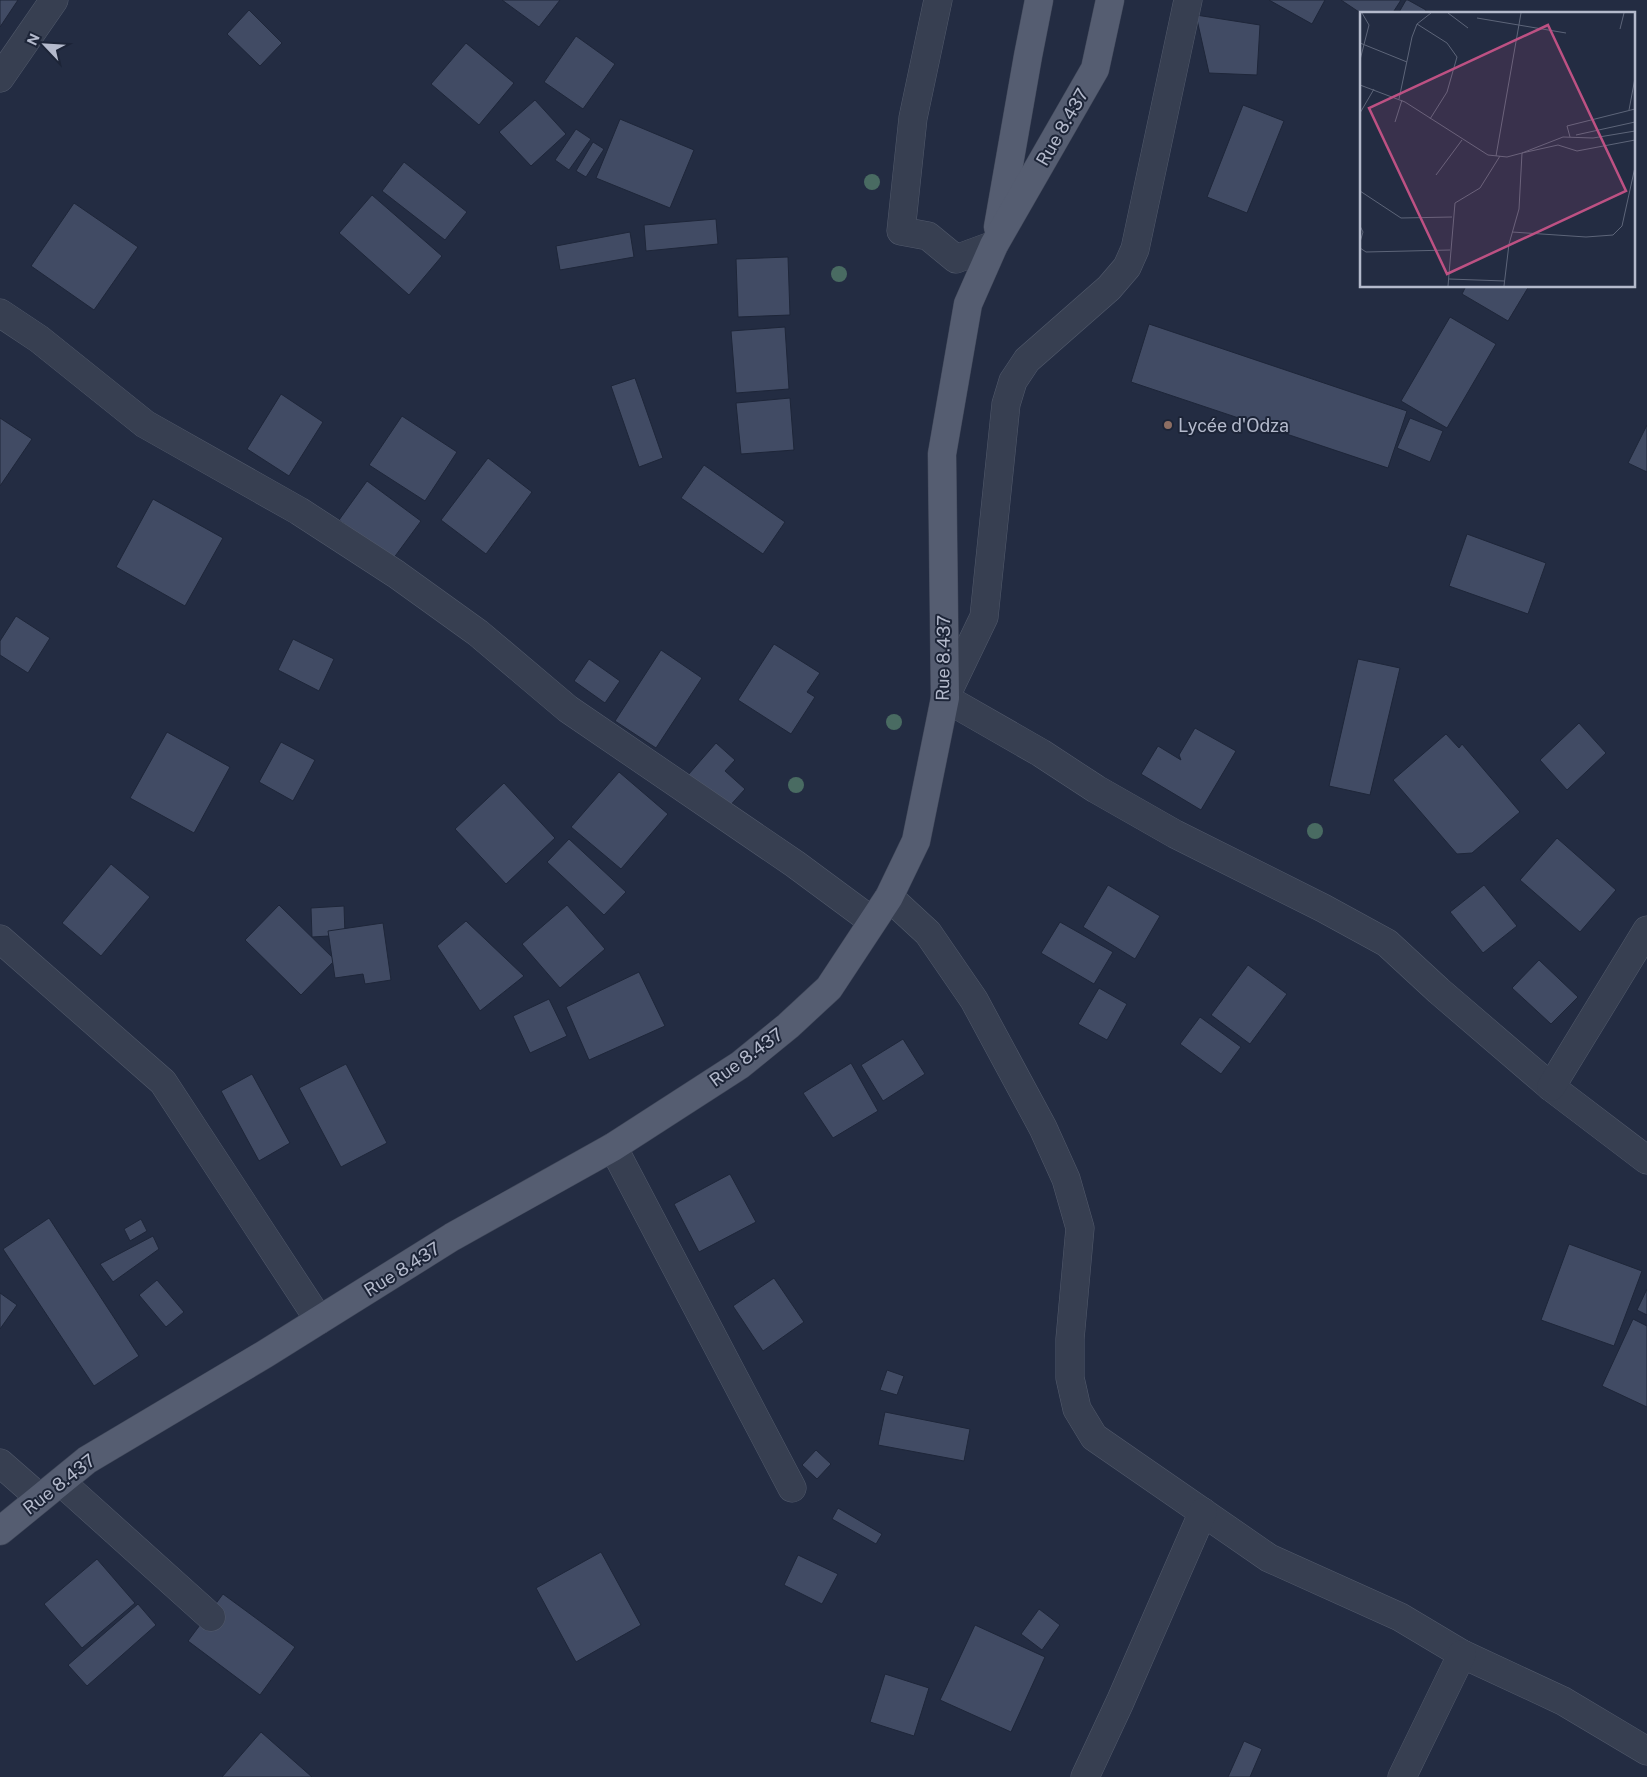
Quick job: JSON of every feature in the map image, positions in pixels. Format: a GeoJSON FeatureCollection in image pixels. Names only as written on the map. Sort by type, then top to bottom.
{"type":"FeatureCollection","features":[{"type":"Feature","properties":{"kind":"main road","name":"Rue 8.437"},"geometry":{"type":"LineString","coordinates":[[994,246],[1028,56],[1040,0]]}},
{"type":"Feature","properties":{"kind":"main road","name":"Rue 8.437"},"geometry":{"type":"LineString","coordinates":[[0,1531],[87,1460],[452,1237],[613,1147],[740,1064],[788,1026],[829,988],[889,897],[916,841],[945,698],[942,454],[968,304],[994,246],[1095,69],[1110,0]]}},
{"type":"Feature","properties":{"kind":"street"},"geometry":{"type":"LineString","coordinates":[[0,78],[54,0]]}},
{"type":"Feature","properties":{"kind":"street"},"geometry":{"type":"LineString","coordinates":[[938,0],[913,118],[901,230],[928,236],[956,259],[994,246]]}},
{"type":"Feature","properties":{"kind":"street"},"geometry":{"type":"LineString","coordinates":[[1188,0],[1135,249],[1127,267],[1109,288],[1027,360],[1012,381],[1006,404],[984,617],[945,698],[1041,753],[1096,789],[1175,834],[1323,908],[1387,943],[1439,991],[1551,1087],[1647,1160]]}},
{"type":"Feature","properties":{"kind":"street"},"geometry":{"type":"LineString","coordinates":[[0,313],[39,339],[144,424],[299,511],[396,574],[478,633],[568,709],[795,864],[872,921]]}},
{"type":"Feature","properties":{"kind":"street"},"geometry":{"type":"LineString","coordinates":[[889,897],[928,933],[974,1000],[1043,1128],[1066,1179],[1080,1228],[1070,1339],[1070,1378],[1077,1410],[1094,1437],[1269,1558],[1400,1617],[1462,1654],[1563,1701],[1647,1751]]}},
{"type":"Feature","properties":{"kind":"street"},"geometry":{"type":"LineString","coordinates":[[1551,1087],[1647,930]]}},
{"type":"Feature","properties":{"kind":"street"},"geometry":{"type":"LineString","coordinates":[[0,940],[162,1082],[319,1320]]}},
{"type":"Feature","properties":{"kind":"street"},"geometry":{"type":"LineString","coordinates":[[613,1147],[792,1488]]}},
{"type":"Feature","properties":{"kind":"street"},"geometry":{"type":"LineString","coordinates":[[0,1463],[51,1490],[211,1617]]}},
{"type":"Feature","properties":{"kind":"street"},"geometry":{"type":"LineString","coordinates":[[1085,1777],[1120,1702],[1202,1512]]}},
{"type":"Feature","properties":{"kind":"street"},"geometry":{"type":"LineString","coordinates":[[1402,1777],[1462,1654]]}},
{"type":"Feature","properties":{"kind":"building"},"geometry":{"type":"Polygon","coordinates":[[[0,0],[18,0],[0,27],[0,0]]]}},
{"type":"Feature","properties":{"kind":"building"},"geometry":{"type":"Polygon","coordinates":[[[502,0],[560,0],[539,27],[502,0]]]}},
{"type":"Feature","properties":{"kind":"building"},"geometry":{"type":"Polygon","coordinates":[[[1269,0],[1325,0],[1312,24],[1269,0]]]}},
{"type":"Feature","properties":{"kind":"building"},"geometry":{"type":"Polygon","coordinates":[[[1341,0],[1401,0],[1393,12],[1360,13],[1341,0]]]}},
{"type":"Feature","properties":{"kind":"building"},"geometry":{"type":"Polygon","coordinates":[[[1406,0],[1426,10],[1425,12],[1399,12],[1406,0]]]}},
{"type":"Feature","properties":{"kind":"building"},"geometry":{"type":"Polygon","coordinates":[[[249,10],[282,43],[260,66],[227,34],[249,10]]]}},
{"type":"Feature","properties":{"kind":"building"},"geometry":{"type":"Polygon","coordinates":[[[1196,15],[1260,25],[1257,75],[1209,73],[1196,15]]]}},
{"type":"Feature","properties":{"kind":"building"},"geometry":{"type":"Polygon","coordinates":[[[576,36],[615,64],[583,109],[544,82],[576,36]]]}},
{"type":"Feature","properties":{"kind":"building"},"geometry":{"type":"Polygon","coordinates":[[[466,43],[514,83],[479,125],[431,84],[466,43]]]}},
{"type":"Feature","properties":{"kind":"building"},"geometry":{"type":"Polygon","coordinates":[[[535,100],[566,134],[531,166],[499,132],[535,100]]]}},
{"type":"Feature","properties":{"kind":"building"},"geometry":{"type":"Polygon","coordinates":[[[1243,105],[1284,121],[1247,213],[1207,197],[1243,105]]]}},
{"type":"Feature","properties":{"kind":"building"},"geometry":{"type":"Polygon","coordinates":[[[620,119],[694,150],[670,208],[596,178],[620,119]]]}},
{"type":"Feature","properties":{"kind":"building"},"geometry":{"type":"Polygon","coordinates":[[[576,129],[591,139],[569,170],[555,160],[576,129]]]}},
{"type":"Feature","properties":{"kind":"building"},"geometry":{"type":"Polygon","coordinates":[[[593,142],[604,149],[586,177],[576,171],[593,142]]]}},
{"type":"Feature","properties":{"kind":"building"},"geometry":{"type":"Polygon","coordinates":[[[404,162],[467,212],[445,240],[382,191],[404,162]]]}},
{"type":"Feature","properties":{"kind":"building"},"geometry":{"type":"Polygon","coordinates":[[[372,195],[442,256],[409,295],[339,233],[372,195]]]}},
{"type":"Feature","properties":{"kind":"building"},"geometry":{"type":"Polygon","coordinates":[[[74,203],[138,247],[94,310],[31,266],[74,203]]]}},
{"type":"Feature","properties":{"kind":"building"},"geometry":{"type":"Polygon","coordinates":[[[716,219],[718,244],[646,251],[644,225],[716,219]]]}},
{"type":"Feature","properties":{"kind":"building"},"geometry":{"type":"Polygon","coordinates":[[[630,232],[634,257],[560,270],[556,246],[630,232]]]}},
{"type":"Feature","properties":{"kind":"building"},"geometry":{"type":"Polygon","coordinates":[[[788,257],[790,315],[738,317],[736,259],[788,257]]]}},
{"type":"Feature","properties":{"kind":"building"},"geometry":{"type":"Polygon","coordinates":[[[1465,288],[1528,288],[1508,321],[1462,294],[1465,288]]]}},
{"type":"Feature","properties":{"kind":"building"},"geometry":{"type":"Polygon","coordinates":[[[1450,317],[1496,344],[1447,428],[1401,401],[1450,317]]]}},
{"type":"Feature","properties":{"kind":"building"},"geometry":{"type":"Polygon","coordinates":[[[1149,324],[1407,411],[1388,468],[1131,382],[1149,324]]]}},
{"type":"Feature","properties":{"kind":"building"},"geometry":{"type":"Polygon","coordinates":[[[785,327],[789,389],[736,393],[731,331],[785,327]]]}},
{"type":"Feature","properties":{"kind":"building"},"geometry":{"type":"Polygon","coordinates":[[[635,378],[663,458],[639,467],[611,386],[635,378]]]}},
{"type":"Feature","properties":{"kind":"building"},"geometry":{"type":"Polygon","coordinates":[[[281,394],[323,422],[289,476],[247,449],[281,394]]]}},
{"type":"Feature","properties":{"kind":"building"},"geometry":{"type":"Polygon","coordinates":[[[790,398],[794,450],[741,454],[736,403],[790,398]]]}},
{"type":"Feature","properties":{"kind":"building"},"geometry":{"type":"Polygon","coordinates":[[[402,416],[457,452],[425,501],[369,465],[402,416]]]}},
{"type":"Feature","properties":{"kind":"building"},"geometry":{"type":"Polygon","coordinates":[[[0,418],[32,439],[0,486],[0,418]]]}},
{"type":"Feature","properties":{"kind":"building"},"geometry":{"type":"Polygon","coordinates":[[[1410,418],[1443,431],[1430,462],[1397,448],[1410,418]]]}},
{"type":"Feature","properties":{"kind":"building"},"geometry":{"type":"Polygon","coordinates":[[[1647,425],[1647,472],[1628,463],[1647,425]]]}},
{"type":"Feature","properties":{"kind":"building"},"geometry":{"type":"Polygon","coordinates":[[[488,458],[532,492],[486,554],[441,520],[488,458]]]}},
{"type":"Feature","properties":{"kind":"building"},"geometry":{"type":"Polygon","coordinates":[[[704,465],[785,522],[763,554],[681,498],[704,465]]]}},
{"type":"Feature","properties":{"kind":"building"},"geometry":{"type":"Polygon","coordinates":[[[367,481],[421,521],[393,559],[339,520],[367,481]]]}},
{"type":"Feature","properties":{"kind":"building"},"geometry":{"type":"Polygon","coordinates":[[[153,499],[223,538],[185,606],[116,567],[153,499]]]}},
{"type":"Feature","properties":{"kind":"building"},"geometry":{"type":"Polygon","coordinates":[[[1467,534],[1546,563],[1528,614],[1449,586],[1467,534]]]}},
{"type":"Feature","properties":{"kind":"building"},"geometry":{"type":"Polygon","coordinates":[[[16,616],[50,638],[28,673],[0,655],[0,641],[16,616]]]}},
{"type":"Feature","properties":{"kind":"building"},"geometry":{"type":"Polygon","coordinates":[[[293,639],[334,659],[319,691],[278,670],[293,639]]]}},
{"type":"Feature","properties":{"kind":"building"},"geometry":{"type":"Polygon","coordinates":[[[774,644],[820,673],[807,692],[815,697],[791,734],[738,700],[774,644]]]}},
{"type":"Feature","properties":{"kind":"building"},"geometry":{"type":"Polygon","coordinates":[[[661,650],[702,678],[656,748],[615,721],[661,650]]]}},
{"type":"Feature","properties":{"kind":"building"},"geometry":{"type":"Polygon","coordinates":[[[589,659],[620,681],[605,703],[574,681],[589,659]]]}},
{"type":"Feature","properties":{"kind":"building"},"geometry":{"type":"Polygon","coordinates":[[[1358,659],[1400,668],[1370,795],[1329,786],[1358,659]]]}},
{"type":"Feature","properties":{"kind":"building"},"geometry":{"type":"Polygon","coordinates":[[[1579,723],[1606,753],[1567,790],[1540,760],[1579,723]]]}},
{"type":"Feature","properties":{"kind":"building"},"geometry":{"type":"Polygon","coordinates":[[[1195,728],[1236,751],[1201,810],[1141,774],[1158,746],[1181,760],[1179,755],[1195,728]]]}},
{"type":"Feature","properties":{"kind":"building"},"geometry":{"type":"Polygon","coordinates":[[[167,732],[230,767],[194,833],[130,798],[167,732]]]}},
{"type":"Feature","properties":{"kind":"building"},"geometry":{"type":"Polygon","coordinates":[[[1446,734],[1459,748],[1462,744],[1520,812],[1472,853],[1457,854],[1393,780],[1446,734]]]}},
{"type":"Feature","properties":{"kind":"building"},"geometry":{"type":"Polygon","coordinates":[[[281,742],[315,760],[293,801],[259,782],[281,742]]]}},
{"type":"Feature","properties":{"kind":"building"},"geometry":{"type":"Polygon","coordinates":[[[716,743],[735,760],[725,771],[745,789],[727,809],[688,775],[716,743]]]}},
{"type":"Feature","properties":{"kind":"building"},"geometry":{"type":"Polygon","coordinates":[[[619,772],[668,814],[621,869],[571,827],[619,772]]]}},
{"type":"Feature","properties":{"kind":"building"},"geometry":{"type":"Polygon","coordinates":[[[504,783],[555,838],[506,884],[455,829],[504,783]]]}},
{"type":"Feature","properties":{"kind":"building"},"geometry":{"type":"Polygon","coordinates":[[[1557,838],[1616,890],[1580,932],[1520,880],[1557,838]]]}},
{"type":"Feature","properties":{"kind":"building"},"geometry":{"type":"Polygon","coordinates":[[[569,839],[626,892],[604,915],[547,862],[569,839]]]}},
{"type":"Feature","properties":{"kind":"building"},"geometry":{"type":"Polygon","coordinates":[[[111,864],[150,897],[101,956],[62,923],[111,864]]]}},
{"type":"Feature","properties":{"kind":"building"},"geometry":{"type":"Polygon","coordinates":[[[1108,885],[1160,916],[1135,959],[1083,927],[1108,885]]]}},
{"type":"Feature","properties":{"kind":"building"},"geometry":{"type":"Polygon","coordinates":[[[1484,885],[1517,926],[1483,953],[1450,912],[1484,885]]]}},
{"type":"Feature","properties":{"kind":"building"},"geometry":{"type":"Polygon","coordinates":[[[279,905],[335,960],[301,995],[245,940],[279,905]]]}},
{"type":"Feature","properties":{"kind":"building"},"geometry":{"type":"Polygon","coordinates":[[[567,905],[605,949],[560,988],[522,944],[567,905]]]}},
{"type":"Feature","properties":{"kind":"building"},"geometry":{"type":"Polygon","coordinates":[[[344,906],[345,935],[312,937],[311,908],[344,906]]]}},
{"type":"Feature","properties":{"kind":"building"},"geometry":{"type":"Polygon","coordinates":[[[466,921],[524,976],[480,1011],[437,946],[466,921]]]}},
{"type":"Feature","properties":{"kind":"building"},"geometry":{"type":"Polygon","coordinates":[[[1060,922],[1113,952],[1094,984],[1041,953],[1060,922]]]}},
{"type":"Feature","properties":{"kind":"building"},"geometry":{"type":"Polygon","coordinates":[[[383,923],[391,980],[365,984],[363,974],[335,978],[328,931],[383,923]]]}},
{"type":"Feature","properties":{"kind":"building"},"geometry":{"type":"Polygon","coordinates":[[[1539,960],[1578,997],[1551,1024],[1512,988],[1539,960]]]}},
{"type":"Feature","properties":{"kind":"building"},"geometry":{"type":"Polygon","coordinates":[[[1248,965],[1287,994],[1250,1044],[1211,1015],[1248,965]]]}},
{"type":"Feature","properties":{"kind":"building"},"geometry":{"type":"Polygon","coordinates":[[[639,972],[665,1026],[589,1060],[566,1007],[639,972]]]}},
{"type":"Feature","properties":{"kind":"building"},"geometry":{"type":"Polygon","coordinates":[[[1099,988],[1127,1004],[1107,1040],[1078,1024],[1099,988]]]}},
{"type":"Feature","properties":{"kind":"building"},"geometry":{"type":"Polygon","coordinates":[[[549,999],[567,1036],[530,1053],[513,1016],[549,999]]]}},
{"type":"Feature","properties":{"kind":"building"},"geometry":{"type":"Polygon","coordinates":[[[1200,1017],[1241,1047],[1221,1074],[1180,1044],[1200,1017]]]}},
{"type":"Feature","properties":{"kind":"building"},"geometry":{"type":"Polygon","coordinates":[[[903,1039],[925,1074],[883,1101],[861,1065],[903,1039]]]}},
{"type":"Feature","properties":{"kind":"building"},"geometry":{"type":"Polygon","coordinates":[[[851,1063],[878,1111],[833,1138],[803,1093],[851,1063]]]}},
{"type":"Feature","properties":{"kind":"building"},"geometry":{"type":"Polygon","coordinates":[[[346,1064],[387,1143],[341,1167],[299,1088],[346,1064]]]}},
{"type":"Feature","properties":{"kind":"building"},"geometry":{"type":"Polygon","coordinates":[[[252,1074],[290,1143],[259,1161],[221,1091],[252,1074]]]}},
{"type":"Feature","properties":{"kind":"building"},"geometry":{"type":"Polygon","coordinates":[[[730,1174],[756,1222],[699,1252],[674,1204],[730,1174]]]}},
{"type":"Feature","properties":{"kind":"building"},"geometry":{"type":"Polygon","coordinates":[[[49,1218],[139,1356],[94,1386],[3,1249],[49,1218]]]}},
{"type":"Feature","properties":{"kind":"building"},"geometry":{"type":"Polygon","coordinates":[[[141,1219],[147,1231],[130,1241],[124,1229],[141,1219]]]}},
{"type":"Feature","properties":{"kind":"building"},"geometry":{"type":"Polygon","coordinates":[[[153,1236],[159,1249],[113,1282],[100,1264],[153,1236]]]}},
{"type":"Feature","properties":{"kind":"building"},"geometry":{"type":"Polygon","coordinates":[[[1569,1244],[1642,1271],[1614,1346],[1541,1320],[1569,1244]]]}},
{"type":"Feature","properties":{"kind":"building"},"geometry":{"type":"Polygon","coordinates":[[[774,1278],[804,1322],[763,1351],[733,1306],[774,1278]]]}},
{"type":"Feature","properties":{"kind":"building"},"geometry":{"type":"Polygon","coordinates":[[[157,1280],[184,1312],[166,1327],[139,1295],[157,1280]]]}},
{"type":"Feature","properties":{"kind":"building"},"geometry":{"type":"Polygon","coordinates":[[[1647,1289],[1647,1315],[1637,1310],[1647,1289]]]}},
{"type":"Feature","properties":{"kind":"building"},"geometry":{"type":"Polygon","coordinates":[[[0,1293],[17,1305],[0,1329],[0,1293]]]}},
{"type":"Feature","properties":{"kind":"building"},"geometry":{"type":"Polygon","coordinates":[[[1633,1319],[1647,1326],[1647,1407],[1602,1386],[1633,1319]]]}},
{"type":"Feature","properties":{"kind":"building"},"geometry":{"type":"Polygon","coordinates":[[[887,1370],[904,1376],[897,1395],[880,1390],[887,1370]]]}},
{"type":"Feature","properties":{"kind":"building"},"geometry":{"type":"Polygon","coordinates":[[[885,1412],[970,1429],[964,1461],[878,1445],[885,1412]]]}},
{"type":"Feature","properties":{"kind":"building"},"geometry":{"type":"Polygon","coordinates":[[[816,1450],[831,1464],[817,1479],[802,1465],[816,1450]]]}},
{"type":"Feature","properties":{"kind":"building"},"geometry":{"type":"Polygon","coordinates":[[[838,1508],[882,1534],[876,1544],[832,1519],[838,1508]]]}},
{"type":"Feature","properties":{"kind":"building"},"geometry":{"type":"Polygon","coordinates":[[[601,1552],[641,1625],[576,1662],[536,1588],[601,1552]]]}},
{"type":"Feature","properties":{"kind":"building"},"geometry":{"type":"Polygon","coordinates":[[[798,1555],[838,1574],[822,1604],[784,1585],[798,1555]]]}},
{"type":"Feature","properties":{"kind":"building"},"geometry":{"type":"Polygon","coordinates":[[[97,1559],[135,1603],[82,1648],[44,1604],[97,1559]]]}},
{"type":"Feature","properties":{"kind":"building"},"geometry":{"type":"Polygon","coordinates":[[[223,1594],[295,1647],[260,1695],[188,1641],[223,1594]]]}},
{"type":"Feature","properties":{"kind":"building"},"geometry":{"type":"Polygon","coordinates":[[[138,1604],[156,1625],[87,1686],[68,1665],[138,1604]]]}},
{"type":"Feature","properties":{"kind":"building"},"geometry":{"type":"Polygon","coordinates":[[[1039,1609],[1060,1625],[1042,1650],[1021,1634],[1039,1609]]]}},
{"type":"Feature","properties":{"kind":"building"},"geometry":{"type":"Polygon","coordinates":[[[975,1625],[1045,1657],[1011,1732],[940,1700],[975,1625]]]}},
{"type":"Feature","properties":{"kind":"building"},"geometry":{"type":"Polygon","coordinates":[[[885,1674],[929,1688],[914,1736],[870,1722],[885,1674]]]}},
{"type":"Feature","properties":{"kind":"building"},"geometry":{"type":"Polygon","coordinates":[[[261,1732],[312,1777],[222,1777],[261,1732]]]}},
{"type":"Feature","properties":{"kind":"building"},"geometry":{"type":"Polygon","coordinates":[[[1244,1741],[1262,1749],[1250,1777],[1228,1777],[1244,1741]]]}},
{"type":"Feature","properties":{"kind":"place","name":"Lycée d'Odza"},"geometry":{"type":"Point","coordinates":[1168,425]}}]}
